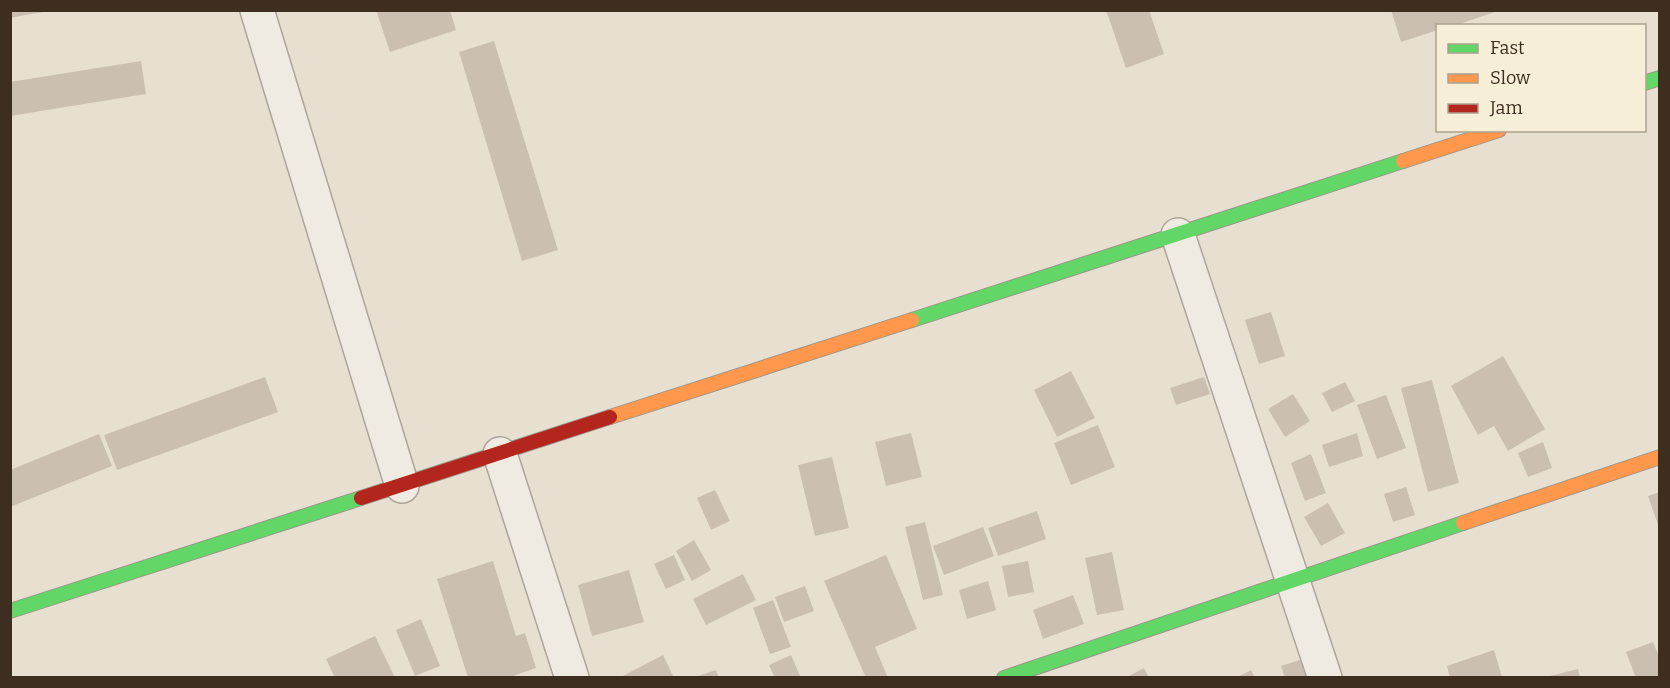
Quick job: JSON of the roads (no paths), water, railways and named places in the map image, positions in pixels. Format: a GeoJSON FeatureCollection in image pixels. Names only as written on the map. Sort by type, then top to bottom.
{"type":"FeatureCollection","features":[{"type":"Feature","properties":{"kind":"street"},"geometry":{"type":"LineString","coordinates":[[257,10],[402,486]]}},
{"type":"Feature","properties":{"kind":"street"},"geometry":{"type":"LineString","coordinates":[[10,611],[1493,132]]}},
{"type":"Feature","properties":{"kind":"street"},"geometry":{"type":"LineString","coordinates":[[1178,235],[1325,678]]}},
{"type":"Feature","properties":{"kind":"street"},"geometry":{"type":"LineString","coordinates":[[500,454],[572,678]]}},
{"type":"Feature","properties":{"kind":"street"},"geometry":{"type":"LineString","coordinates":[[1004,678],[1659,457]]}}]}
